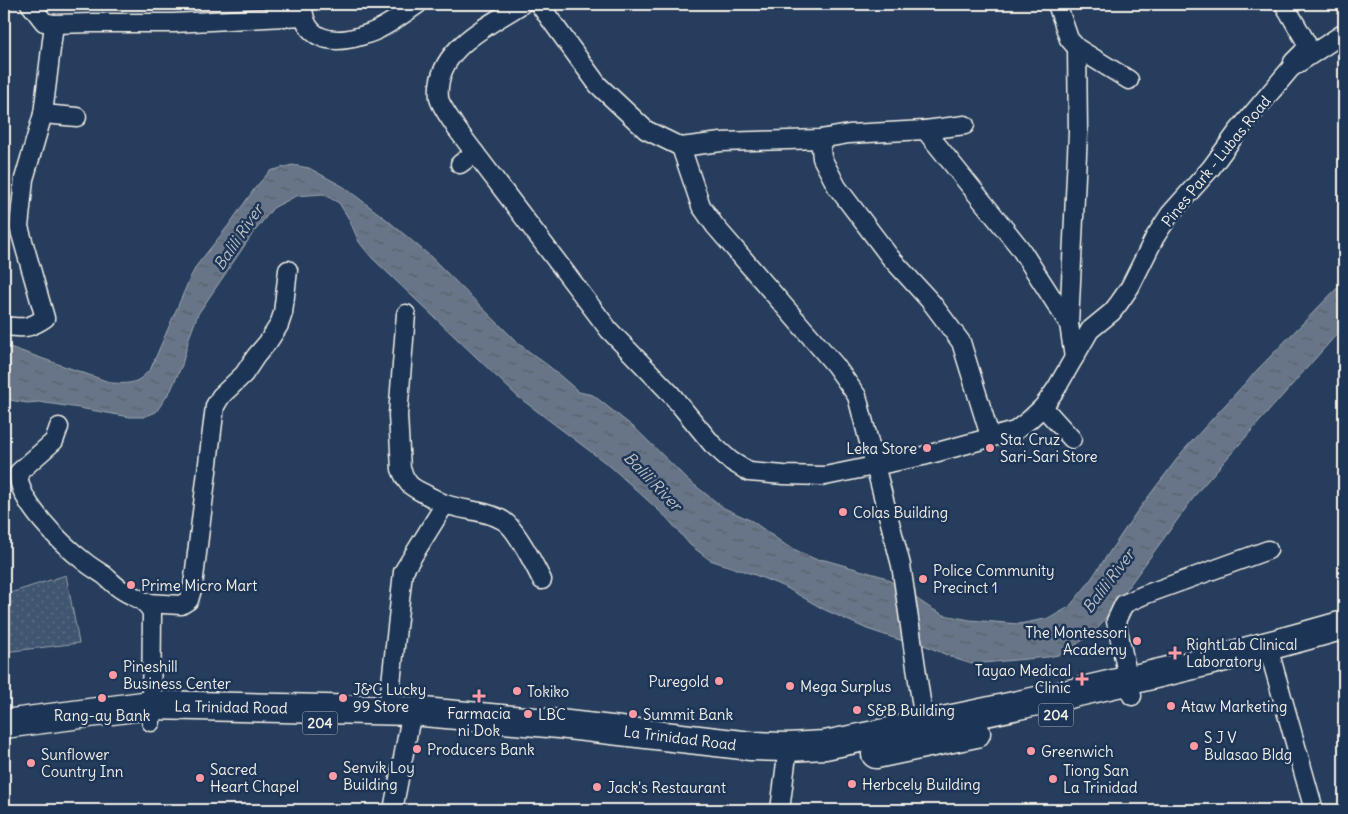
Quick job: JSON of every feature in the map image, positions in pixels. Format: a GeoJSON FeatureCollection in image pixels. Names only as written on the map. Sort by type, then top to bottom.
{"type":"FeatureCollection","features":[{"type":"Feature","properties":{"kind":"highway","name":"La Trinidad Road"},"geometry":{"type":"LineString","coordinates":[[1271,655],[1344,625]]}},
{"type":"Feature","properties":{"kind":"highway","name":"La Trinidad Road"},"geometry":{"type":"LineString","coordinates":[[4,724],[151,713],[404,716],[457,723],[559,724],[751,746],[787,756],[826,762],[926,735],[1044,718],[1130,688],[1271,655],[1344,643]]}},
{"type":"Feature","properties":{"kind":"highway","name":"La Trinidad Road"},"geometry":{"type":"LineString","coordinates":[[4,741],[151,713]]}},
{"type":"Feature","properties":{"kind":"street"},"geometry":{"type":"LineString","coordinates":[[30,4],[49,23],[174,23],[303,10],[314,34],[324,40],[339,40],[377,30],[418,4]]}},
{"type":"Feature","properties":{"kind":"street"},"geometry":{"type":"LineString","coordinates":[[4,326],[22,328],[33,326],[45,318],[19,227],[24,179],[43,114],[49,23],[47,4]]}},
{"type":"Feature","properties":{"kind":"street","name":"Pines Park - Lubas Road"},"geometry":{"type":"LineString","coordinates":[[522,4],[464,42],[453,53],[444,68],[439,99],[456,128],[609,330],[670,393],[712,444],[731,461],[749,472],[784,475],[825,476],[923,456],[1015,430],[1029,420],[1043,407],[1056,389],[1090,330],[1112,312],[1130,287],[1146,254],[1167,219],[1211,168],[1291,68],[1344,33]]}},
{"type":"Feature","properties":{"kind":"street"},"geometry":{"type":"LineString","coordinates":[[538,4],[605,92],[646,130],[682,147],[722,142],[820,139],[849,134],[925,130],[965,125]]}},
{"type":"Feature","properties":{"kind":"street"},"geometry":{"type":"LineString","coordinates":[[1058,4],[1069,39],[1077,48],[1129,80]]}},
{"type":"Feature","properties":{"kind":"street"},"geometry":{"type":"LineString","coordinates":[[1284,4],[1306,42],[1305,50],[1293,61],[1291,68]]}},
{"type":"Feature","properties":{"kind":"street"},"geometry":{"type":"LineString","coordinates":[[1074,358],[1070,324],[1078,133],[1079,90],[1077,48]]}},
{"type":"Feature","properties":{"kind":"street"},"geometry":{"type":"LineString","coordinates":[[43,114],[77,117]]}},
{"type":"Feature","properties":{"kind":"street"},"geometry":{"type":"LineString","coordinates":[[925,130],[1020,248],[1070,324]]}},
{"type":"Feature","properties":{"kind":"street"},"geometry":{"type":"LineString","coordinates":[[820,139],[822,158],[837,187],[890,257],[931,302],[961,342],[990,436]]}},
{"type":"Feature","properties":{"kind":"street"},"geometry":{"type":"LineString","coordinates":[[682,147],[701,206],[715,226],[835,365],[857,396],[901,565],[926,735]]}},
{"type":"Feature","properties":{"kind":"street"},"geometry":{"type":"LineString","coordinates":[[460,164],[475,153]]}},
{"type":"Feature","properties":{"kind":"street"},"geometry":{"type":"LineString","coordinates":[[59,427],[54,441],[19,472],[18,478],[21,489],[33,508],[55,536],[85,563],[122,590],[146,603],[181,605],[189,600],[193,586],[215,406],[221,396],[244,374],[279,325],[283,313],[288,270]]}},
{"type":"Feature","properties":{"kind":"street"},"geometry":{"type":"LineString","coordinates":[[406,314],[398,415],[401,469],[408,484],[415,490],[445,504],[496,516],[506,523],[513,530],[542,580]]}},
{"type":"Feature","properties":{"kind":"street"},"geometry":{"type":"LineString","coordinates":[[1043,407],[1072,440]]}},
{"type":"Feature","properties":{"kind":"street"},"geometry":{"type":"LineString","coordinates":[[393,810],[404,716],[403,572],[445,504]]}},
{"type":"Feature","properties":{"kind":"street"},"geometry":{"type":"LineString","coordinates":[[1130,688],[1116,620],[1124,604],[1268,550]]}},
{"type":"Feature","properties":{"kind":"street"},"geometry":{"type":"LineString","coordinates":[[146,603],[152,612],[151,713]]}},
{"type":"Feature","properties":{"kind":"street"},"geometry":{"type":"LineString","coordinates":[[1271,655],[1314,810]]}},
{"type":"Feature","properties":{"kind":"street"},"geometry":{"type":"LineString","coordinates":[[780,810],[787,756]]}},
{"type":"Feature","properties":{"kind":"shaded area"},"geometry":{"type":"Polygon","coordinates":[[[66,575],[79,643],[4,652],[4,595],[66,575]]]}},
{"type":"Feature","properties":{"kind":"water","name":"Balili River"},"geometry":{"type":"Polygon","coordinates":[[[292,165],[309,168],[344,187],[386,219],[430,256],[519,344],[579,392],[593,395],[637,430],[688,480],[724,508],[752,521],[787,546],[815,559],[825,560],[884,577],[944,615],[970,620],[1019,624],[1050,618],[1069,607],[1087,585],[1136,513],[1183,451],[1258,369],[1344,281],[1344,326],[1200,489],[1096,631],[1063,654],[972,664],[917,642],[900,640],[867,629],[823,609],[785,587],[710,560],[690,545],[667,518],[611,467],[517,396],[371,257],[359,242],[349,219],[339,203],[323,194],[296,196],[273,208],[251,236],[198,314],[182,365],[171,390],[156,412],[144,417],[130,417],[39,402],[27,403],[4,399],[4,345],[112,383],[134,382],[142,377],[151,368],[197,265],[270,171],[292,165]]]}},
{"type":"Feature","properties":{"kind":"place","name":"Leka Store"},"geometry":{"type":"Point","coordinates":[927,448]}},
{"type":"Feature","properties":{"kind":"place","name":"Sta. Cruz Sari-Sari Store"},"geometry":{"type":"Point","coordinates":[990,448]}},
{"type":"Feature","properties":{"kind":"place","name":"Colas Building"},"geometry":{"type":"Point","coordinates":[843,512]}},
{"type":"Feature","properties":{"kind":"place","name":"Police Community Precinct 1"},"geometry":{"type":"Point","coordinates":[923,579]}},
{"type":"Feature","properties":{"kind":"place","name":"Prime Micro Mart"},"geometry":{"type":"Point","coordinates":[131,585]}},
{"type":"Feature","properties":{"kind":"place","name":"The Montessori Academy"},"geometry":{"type":"Point","coordinates":[1137,641]}},
{"type":"Feature","properties":{"kind":"place","name":"RightLab Clinical Laboratory"},"geometry":{"type":"Point","coordinates":[1175,653]}},
{"type":"Feature","properties":{"kind":"place","name":"Pineshill Business Center"},"geometry":{"type":"Point","coordinates":[113,675]}},
{"type":"Feature","properties":{"kind":"place","name":"Tayao Medical Clinic"},"geometry":{"type":"Point","coordinates":[1082,679]}},
{"type":"Feature","properties":{"kind":"place","name":"Puregold"},"geometry":{"type":"Point","coordinates":[719,681]}},
{"type":"Feature","properties":{"kind":"place","name":"Mega Surplus"},"geometry":{"type":"Point","coordinates":[790,686]}},
{"type":"Feature","properties":{"kind":"place","name":"Tokiko"},"geometry":{"type":"Point","coordinates":[517,691]}},
{"type":"Feature","properties":{"kind":"place","name":"Farmacia ni Dok"},"geometry":{"type":"Point","coordinates":[479,696]}},
{"type":"Feature","properties":{"kind":"place","name":"Rang-ay Bank"},"geometry":{"type":"Point","coordinates":[102,698]}},
{"type":"Feature","properties":{"kind":"place","name":"J&C Lucky 99 Store"},"geometry":{"type":"Point","coordinates":[343,698]}},
{"type":"Feature","properties":{"kind":"place","name":"Ataw Marketing"},"geometry":{"type":"Point","coordinates":[1171,706]}},
{"type":"Feature","properties":{"kind":"place","name":"S&B Building"},"geometry":{"type":"Point","coordinates":[857,710]}},
{"type":"Feature","properties":{"kind":"place","name":"LBC"},"geometry":{"type":"Point","coordinates":[528,714]}},
{"type":"Feature","properties":{"kind":"place","name":"Summit Bank"},"geometry":{"type":"Point","coordinates":[633,714]}},
{"type":"Feature","properties":{"kind":"place","name":"S J V Bulasao Bldg"},"geometry":{"type":"Point","coordinates":[1194,746]}},
{"type":"Feature","properties":{"kind":"place","name":"Producers Bank"},"geometry":{"type":"Point","coordinates":[417,749]}},
{"type":"Feature","properties":{"kind":"place","name":"Greenwich"},"geometry":{"type":"Point","coordinates":[1031,751]}},
{"type":"Feature","properties":{"kind":"place","name":"Sunflower Country Inn"},"geometry":{"type":"Point","coordinates":[31,763]}},
{"type":"Feature","properties":{"kind":"place","name":"Senvik Loy Building"},"geometry":{"type":"Point","coordinates":[333,776]}},
{"type":"Feature","properties":{"kind":"place","name":"Sacred Heart Chapel"},"geometry":{"type":"Point","coordinates":[200,778]}},
{"type":"Feature","properties":{"kind":"place","name":"Tiong San La Trinidad"},"geometry":{"type":"Point","coordinates":[1053,779]}},
{"type":"Feature","properties":{"kind":"place","name":"Herbcely Building"},"geometry":{"type":"Point","coordinates":[852,784]}},
{"type":"Feature","properties":{"kind":"place","name":"Jack's Restaurant"},"geometry":{"type":"Point","coordinates":[597,787]}}]}
